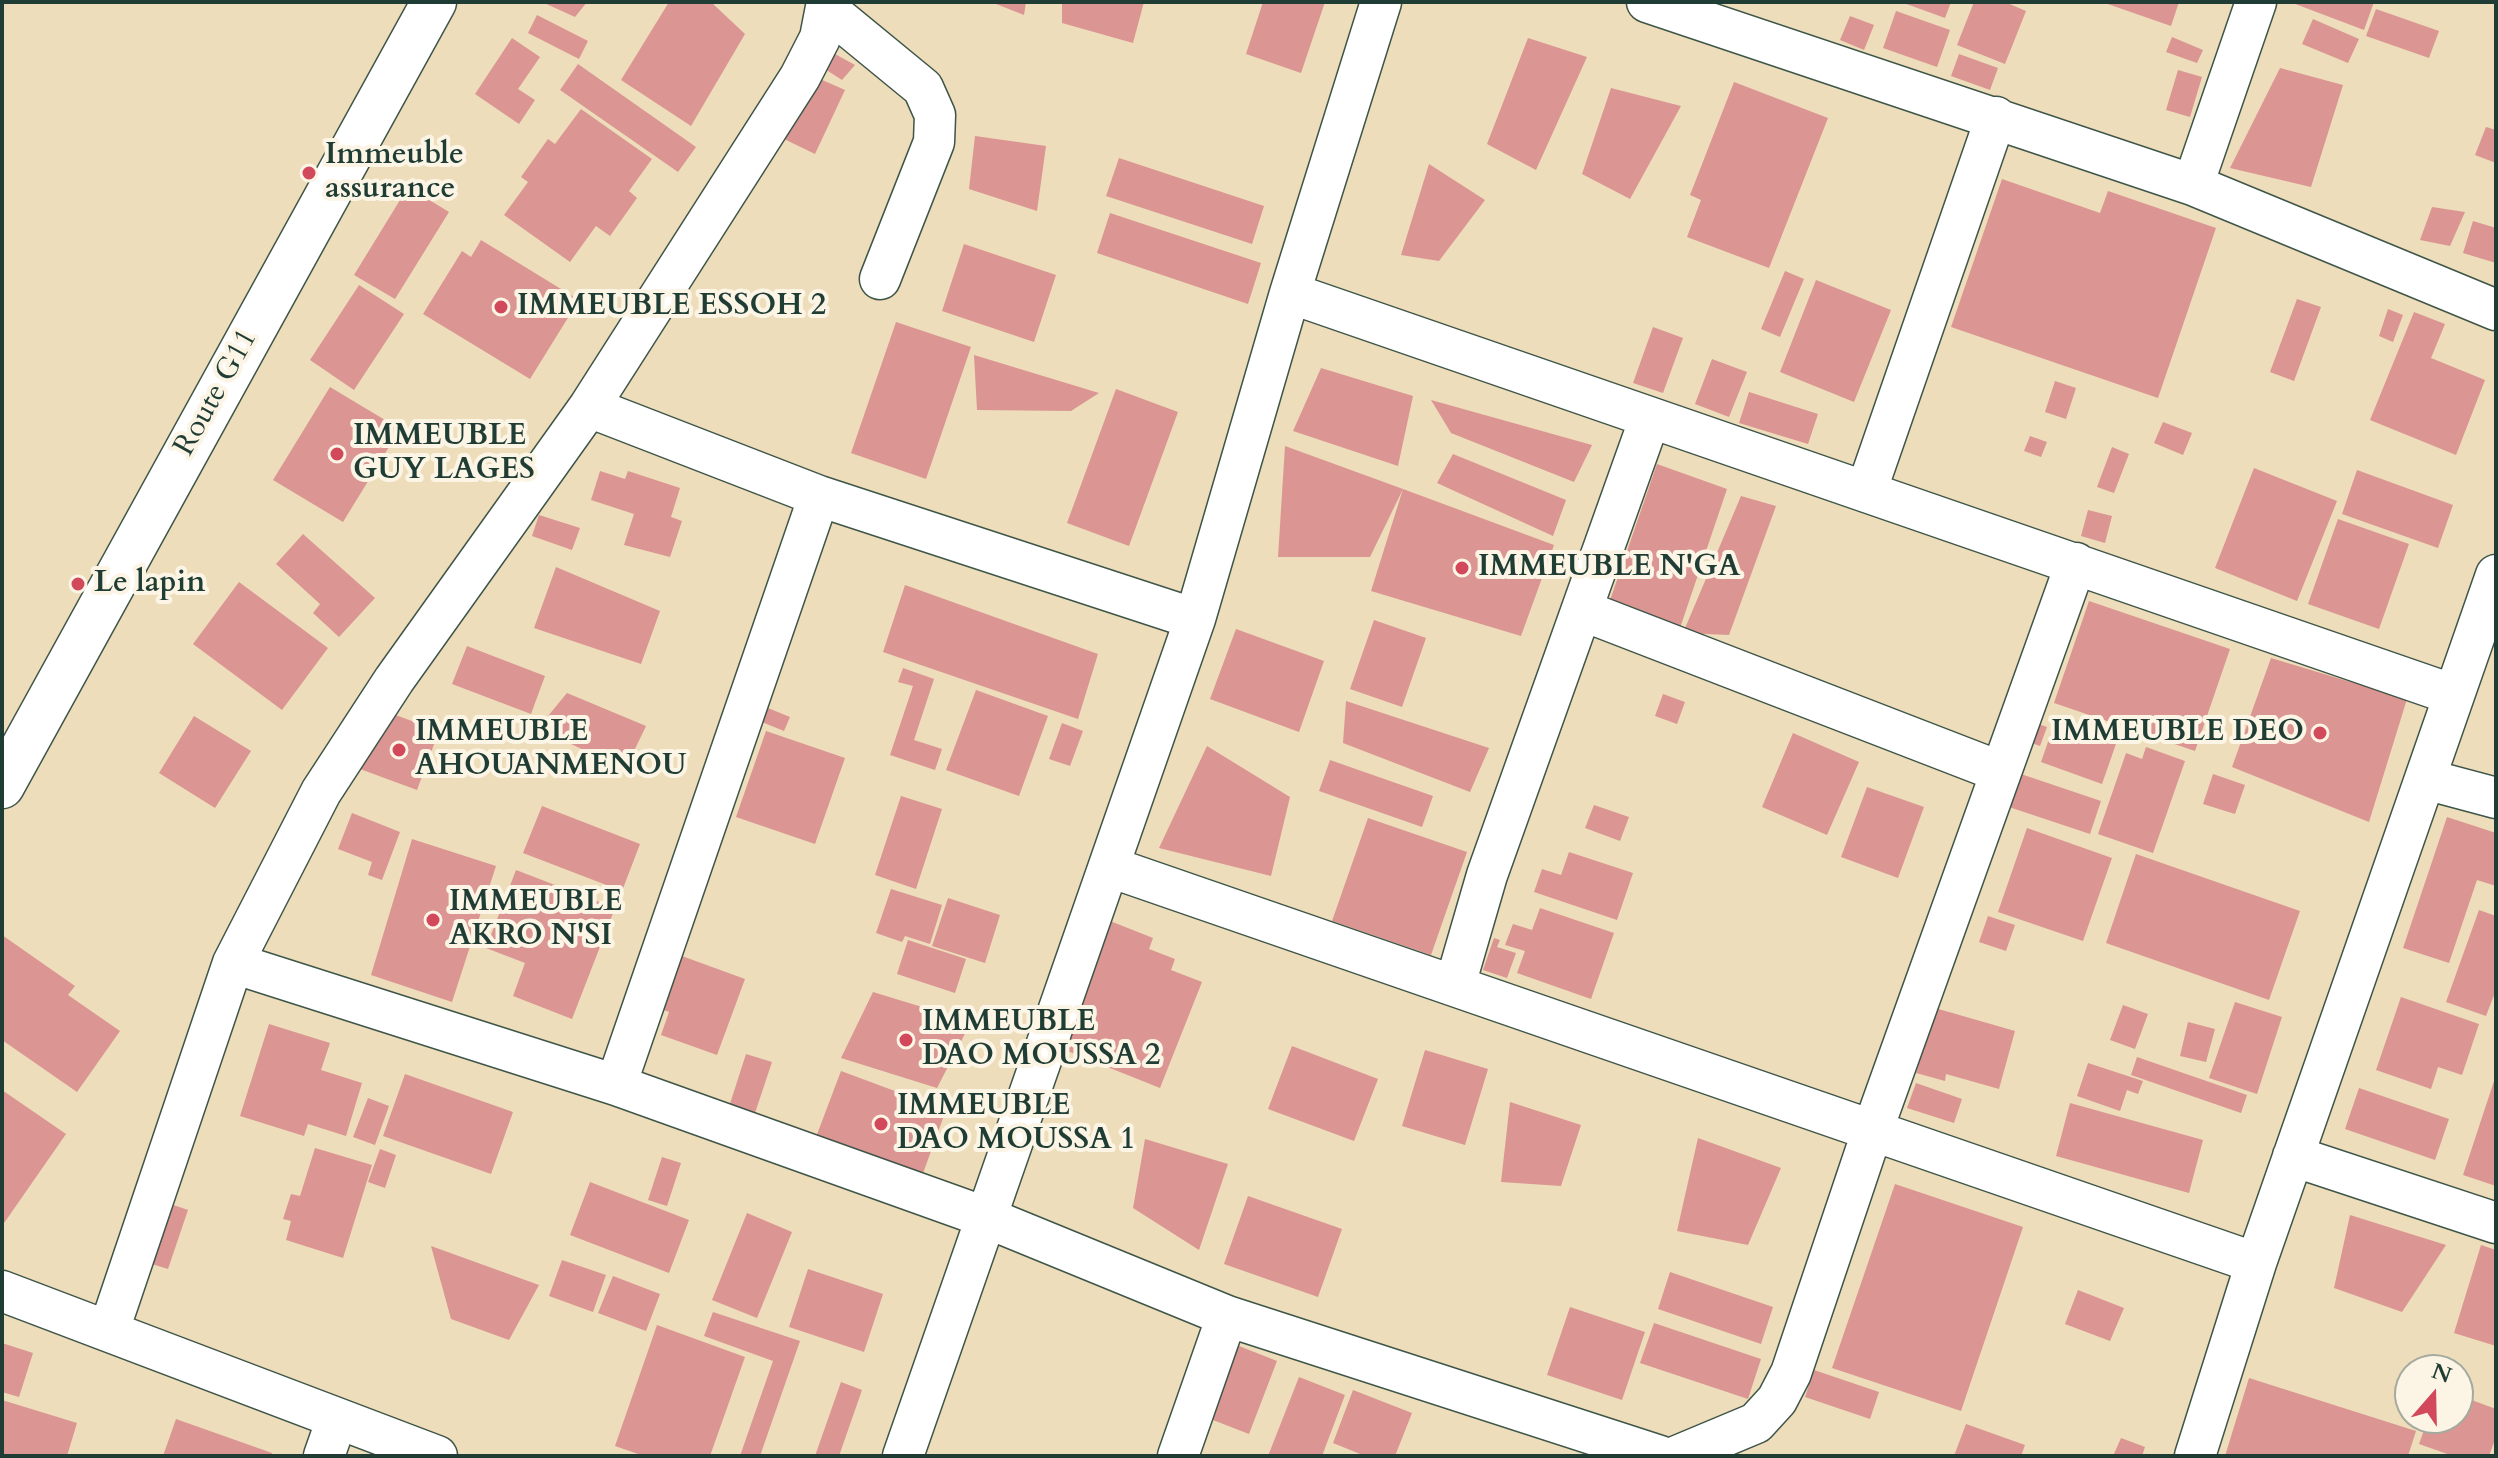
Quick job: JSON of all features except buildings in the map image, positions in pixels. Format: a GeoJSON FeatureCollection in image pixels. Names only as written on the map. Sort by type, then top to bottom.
{"type":"FeatureCollection","features":[{"type":"Feature","properties":{"kind":"street","name":"Route G11"},"geometry":{"type":"LineString","coordinates":[[2,786],[434,2]]}},
{"type":"Feature","properties":{"kind":"street"},"geometry":{"type":"LineString","coordinates":[[903,1456],[1195,619],[1290,293],[1381,2]]}},
{"type":"Feature","properties":{"kind":"street"},"geometry":{"type":"LineString","coordinates":[[1647,2],[2193,185],[2496,310]]}},
{"type":"Feature","properties":{"kind":"street"},"geometry":{"type":"LineString","coordinates":[[2193,185],[2256,2]]}},
{"type":"Feature","properties":{"kind":"street"},"geometry":{"type":"LineString","coordinates":[[109,1330],[233,963],[321,792],[394,680],[589,407],[800,77],[820,38],[827,6],[923,88],[935,115],[934,142],[880,279]]}},
{"type":"Feature","properties":{"kind":"street"},"geometry":{"type":"LineString","coordinates":[[1866,492],[1996,117]]}},
{"type":"Feature","properties":{"kind":"street"},"geometry":{"type":"LineString","coordinates":[[1290,293],[2454,695]]}},
{"type":"Feature","properties":{"kind":"street"},"geometry":{"type":"LineString","coordinates":[[589,407],[819,496],[1195,619]]}},
{"type":"Feature","properties":{"kind":"street"},"geometry":{"type":"LineString","coordinates":[[1455,985],[1487,875],[1584,611],[1650,418]]}},
{"type":"Feature","properties":{"kind":"street"},"geometry":{"type":"LineString","coordinates":[[616,1085],[819,496]]}},
{"type":"Feature","properties":{"kind":"street"},"geometry":{"type":"LineString","coordinates":[[1677,1456],[1756,1423],[1777,1400],[1791,1373],[1873,1129],[2076,563]]}},
{"type":"Feature","properties":{"kind":"street"},"geometry":{"type":"LineString","coordinates":[[2195,1456],[2256,1263],[2496,575]]}},
{"type":"Feature","properties":{"kind":"street"},"geometry":{"type":"LineString","coordinates":[[1584,611],[2001,772]]}},
{"type":"Feature","properties":{"kind":"street"},"geometry":{"type":"LineString","coordinates":[[2425,779],[2496,798]]}},
{"type":"Feature","properties":{"kind":"street"},"geometry":{"type":"LineString","coordinates":[[1110,867],[2256,1263]]}},
{"type":"Feature","properties":{"kind":"street"},"geometry":{"type":"LineString","coordinates":[[233,963],[616,1085],[985,1217],[1227,1316],[1660,1456]]}},
{"type":"Feature","properties":{"kind":"street"},"geometry":{"type":"LineString","coordinates":[[2293,1156],[2496,1223]]}},
{"type":"Feature","properties":{"kind":"street"},"geometry":{"type":"LineString","coordinates":[[2,1291],[109,1330],[330,1438],[437,1456]]}},
{"type":"Feature","properties":{"kind":"street"},"geometry":{"type":"LineString","coordinates":[[1178,1456],[1227,1316]]}},
{"type":"Feature","properties":{"kind":"place","name":"Immeuble assurance"},"geometry":{"type":"Point","coordinates":[309,173]}},
{"type":"Feature","properties":{"kind":"place","name":"IMMEUBLE ESSOH 2"},"geometry":{"type":"Point","coordinates":[501,307]}},
{"type":"Feature","properties":{"kind":"place","name":"IMMEUBLE GUY LAGES"},"geometry":{"type":"Point","coordinates":[337,454]}},
{"type":"Feature","properties":{"kind":"place","name":"IMMEUBLE N'GA"},"geometry":{"type":"Point","coordinates":[1462,568]}},
{"type":"Feature","properties":{"kind":"place","name":"Le lapin"},"geometry":{"type":"Point","coordinates":[78,584]}},
{"type":"Feature","properties":{"kind":"place","name":"IMMEUBLE DEO"},"geometry":{"type":"Point","coordinates":[2320,733]}},
{"type":"Feature","properties":{"kind":"place","name":"IMMEUBLE AHOUANMENOU"},"geometry":{"type":"Point","coordinates":[399,750]}},
{"type":"Feature","properties":{"kind":"place","name":"IMMEUBLE AKRO N'SI"},"geometry":{"type":"Point","coordinates":[433,920]}},
{"type":"Feature","properties":{"kind":"place","name":"IMMEUBLE DAO MOUSSA 2"},"geometry":{"type":"Point","coordinates":[906,1040]}},
{"type":"Feature","properties":{"kind":"place","name":"IMMEUBLE DAO MOUSSA 1"},"geometry":{"type":"Point","coordinates":[881,1124]}}]}
